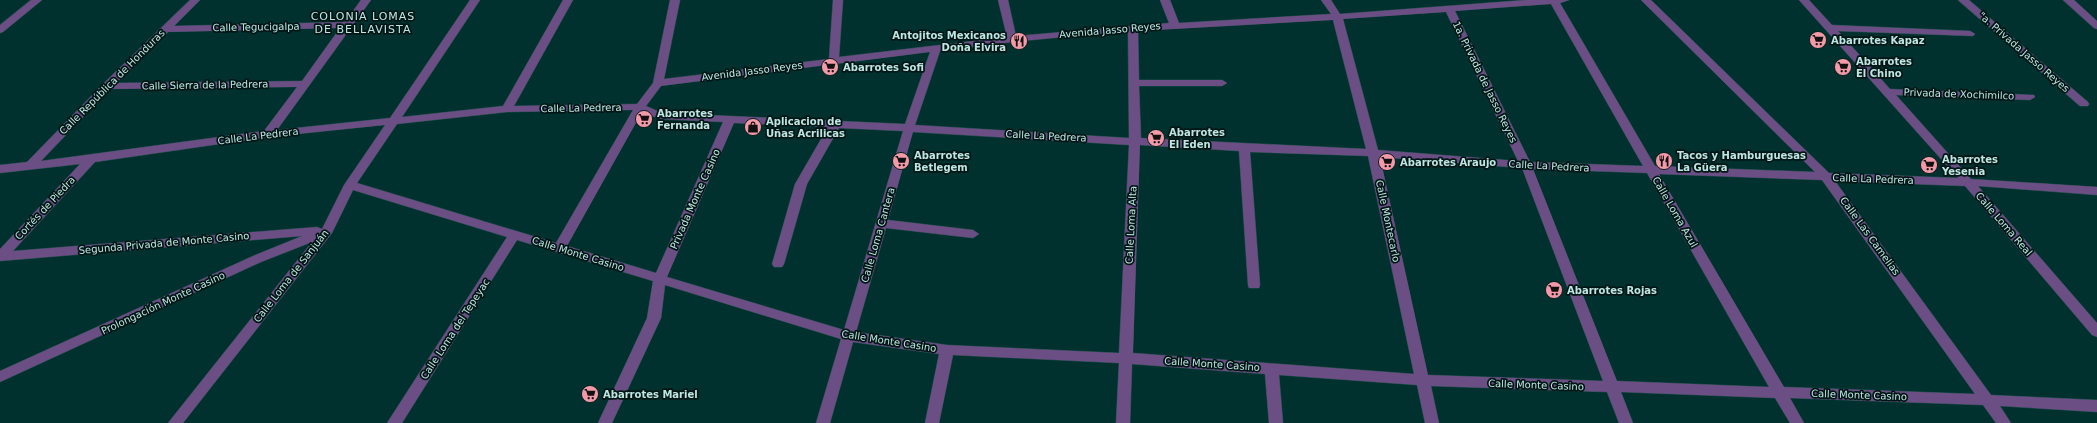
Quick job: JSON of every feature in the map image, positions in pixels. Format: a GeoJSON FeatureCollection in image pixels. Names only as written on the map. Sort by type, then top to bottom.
{"type":"FeatureCollection","features":[{"type":"Feature","properties":{"kind":"street"},"geometry":{"type":"LineString","coordinates":[[0,30],[37,0]]}},
{"type":"Feature","properties":{"kind":"street","name":"Calle República de Honduras"},"geometry":{"type":"LineString","coordinates":[[30,166],[107,86],[196,0]]}},
{"type":"Feature","properties":{"kind":"street"},"geometry":{"type":"LineString","coordinates":[[268,134],[303,84],[366,0]]}},
{"type":"Feature","properties":{"kind":"street","name":"Calle Loma de Sanjuán"},"geometry":{"type":"LineString","coordinates":[[175,423],[328,230],[350,185],[475,0]]}},
{"type":"Feature","properties":{"kind":"street"},"geometry":{"type":"LineString","coordinates":[[507,109],[568,0]]}},
{"type":"Feature","properties":{"kind":"street"},"geometry":{"type":"LineString","coordinates":[[560,248],[640,107],[658,83],[675,0]]}},
{"type":"Feature","properties":{"kind":"street"},"geometry":{"type":"LineString","coordinates":[[834,61],[838,0]]}},
{"type":"Feature","properties":{"kind":"street"},"geometry":{"type":"LineString","coordinates":[[1003,0],[1012,39]]}},
{"type":"Feature","properties":{"kind":"street"},"geometry":{"type":"LineString","coordinates":[[1165,0],[1175,25]]}},
{"type":"Feature","properties":{"kind":"street","name":"Calle Montecarlo"},"geometry":{"type":"LineString","coordinates":[[1326,0],[1337,17],[1373,153],[1432,423]]}},
{"type":"Feature","properties":{"kind":"street","name":"Avenida Jasso Reyes"},"geometry":{"type":"LineString","coordinates":[[658,83],[1012,39],[1175,25],[1337,17],[1449,8],[1491,2],[1559,0]]}},
{"type":"Feature","properties":{"kind":"street","name":"Calle Loma Azul"},"geometry":{"type":"LineString","coordinates":[[1559,0],[1652,171],[1797,423]]}},
{"type":"Feature","properties":{"kind":"street","name":"Calle Las Camelias"},"geometry":{"type":"LineString","coordinates":[[1646,0],[1826,177],[2004,423]]}},
{"type":"Feature","properties":{"kind":"street","name":"Calle Loma Real"},"geometry":{"type":"LineString","coordinates":[[1804,0],[1968,182],[2097,332]]}},
{"type":"Feature","properties":{"kind":"street","name":"\"a. Privada Jasso Reyes"},"geometry":{"type":"LineString","coordinates":[[1964,0],[2084,104]]}},
{"type":"Feature","properties":{"kind":"street"},"geometry":{"type":"LineString","coordinates":[[2068,0],[2097,26]]}},
{"type":"Feature","properties":{"kind":"street","name":"1a. Privada de Jasso Reyes"},"geometry":{"type":"LineString","coordinates":[[1449,8],[1526,165],[1626,423]]}},
{"type":"Feature","properties":{"kind":"street","name":"Calle Tegucigalpa"},"geometry":{"type":"LineString","coordinates":[[165,29],[347,25]]}},
{"type":"Feature","properties":{"kind":"street","name":"Calle Loma Alta"},"geometry":{"type":"LineString","coordinates":[[1123,423],[1135,141],[1133,28]]}},
{"type":"Feature","properties":{"kind":"street"},"geometry":{"type":"LineString","coordinates":[[1829,28],[1970,34]]}},
{"type":"Feature","properties":{"kind":"street","name":"Calle Loma Cantera"},"geometry":{"type":"LineString","coordinates":[[823,423],[881,223],[936,48]]}},
{"type":"Feature","properties":{"kind":"street"},"geometry":{"type":"LineString","coordinates":[[1134,83],[1222,83]]}},
{"type":"Feature","properties":{"kind":"street","name":"Calle Sierra de la Pedrera"},"geometry":{"type":"LineString","coordinates":[[107,86],[303,84]]}},
{"type":"Feature","properties":{"kind":"street","name":"Privada de Xochimilco"},"geometry":{"type":"LineString","coordinates":[[1888,92],[2030,97]]}},
{"type":"Feature","properties":{"kind":"street","name":"Calle La Pedrera"},"geometry":{"type":"LineString","coordinates":[[0,169],[91,159],[268,134],[507,109],[640,107],[660,116],[910,128],[1244,148],[1373,153],[1526,165],[1968,182],[2097,191]]}},
{"type":"Feature","properties":{"kind":"street","name":"Privada Monte Casino"},"geometry":{"type":"LineString","coordinates":[[605,423],[654,318],[660,279],[730,119]]}},
{"type":"Feature","properties":{"kind":"street"},"geometry":{"type":"LineString","coordinates":[[778,264],[802,184],[834,125]]}},
{"type":"Feature","properties":{"kind":"street"},"geometry":{"type":"LineString","coordinates":[[1244,148],[1254,285]]}},
{"type":"Feature","properties":{"kind":"street","name":"Cortés de Piedra"},"geometry":{"type":"LineString","coordinates":[[0,257],[91,159]]}},
{"type":"Feature","properties":{"kind":"street","name":"Calle Monte Casino"},"geometry":{"type":"LineString","coordinates":[[350,185],[848,336],[947,350],[1125,358],[1423,380],[1612,388],[1988,400],[2097,406]]}},
{"type":"Feature","properties":{"kind":"street"},"geometry":{"type":"LineString","coordinates":[[881,223],[973,234]]}},
{"type":"Feature","properties":{"kind":"street","name":"Segunda Privada de Monte Casino"},"geometry":{"type":"LineString","coordinates":[[0,257],[328,230]]}},
{"type":"Feature","properties":{"kind":"street","name":"Prolongación Monte Casino"},"geometry":{"type":"LineString","coordinates":[[6,375],[257,259],[328,230]]}},
{"type":"Feature","properties":{"kind":"street","name":"Calle Loma del Tepeyac"},"geometry":{"type":"LineString","coordinates":[[394,423],[515,234]]}},
{"type":"Feature","properties":{"kind":"street"},"geometry":{"type":"LineString","coordinates":[[932,423],[947,350]]}},
{"type":"Feature","properties":{"kind":"street"},"geometry":{"type":"LineString","coordinates":[[1272,368],[1276,423]]}},
{"type":"Feature","properties":{"kind":"street"},"geometry":{"type":"LineString","coordinates":[[0,385],[6,375]]}},
{"type":"Feature","properties":{"kind":"place","name":"Abarrotes Kapaz"},"geometry":{"type":"Point","coordinates":[1818,40]}},
{"type":"Feature","properties":{"kind":"place","name":"Antojitos Mexicanos Doña Elvira"},"geometry":{"type":"Point","coordinates":[1019,41]}},
{"type":"Feature","properties":{"kind":"place","name":"Abarrotes Sofi"},"geometry":{"type":"Point","coordinates":[830,67]}},
{"type":"Feature","properties":{"kind":"place","name":"Abarrotes El Chino"},"geometry":{"type":"Point","coordinates":[1843,67]}},
{"type":"Feature","properties":{"kind":"place","name":"Abarrotes Fernanda"},"geometry":{"type":"Point","coordinates":[644,119]}},
{"type":"Feature","properties":{"kind":"place","name":"Aplicacion de Uñas Acrilicas"},"geometry":{"type":"Point","coordinates":[753,127]}},
{"type":"Feature","properties":{"kind":"place","name":"Abarrotes El Eden"},"geometry":{"type":"Point","coordinates":[1156,138]}},
{"type":"Feature","properties":{"kind":"place","name":"Abarrotes Betlegem"},"geometry":{"type":"Point","coordinates":[901,161]}},
{"type":"Feature","properties":{"kind":"place","name":"Tacos y Hamburguesas La Güera"},"geometry":{"type":"Point","coordinates":[1664,161]}},
{"type":"Feature","properties":{"kind":"place","name":"Abarrotes Araujo"},"geometry":{"type":"Point","coordinates":[1387,162]}},
{"type":"Feature","properties":{"kind":"place","name":"Abarrotes Yesenia"},"geometry":{"type":"Point","coordinates":[1929,165]}},
{"type":"Feature","properties":{"kind":"place","name":"Abarrotes Rojas"},"geometry":{"type":"Point","coordinates":[1554,290]}},
{"type":"Feature","properties":{"kind":"place","name":"Abarrotes Mariel"},"geometry":{"type":"Point","coordinates":[590,394]}},
{"type":"Feature","properties":{"kind":"district","name":"COLONIA LOMAS DE BELLAVISTA"},"geometry":{"type":"Point","coordinates":[363,22]}}]}
